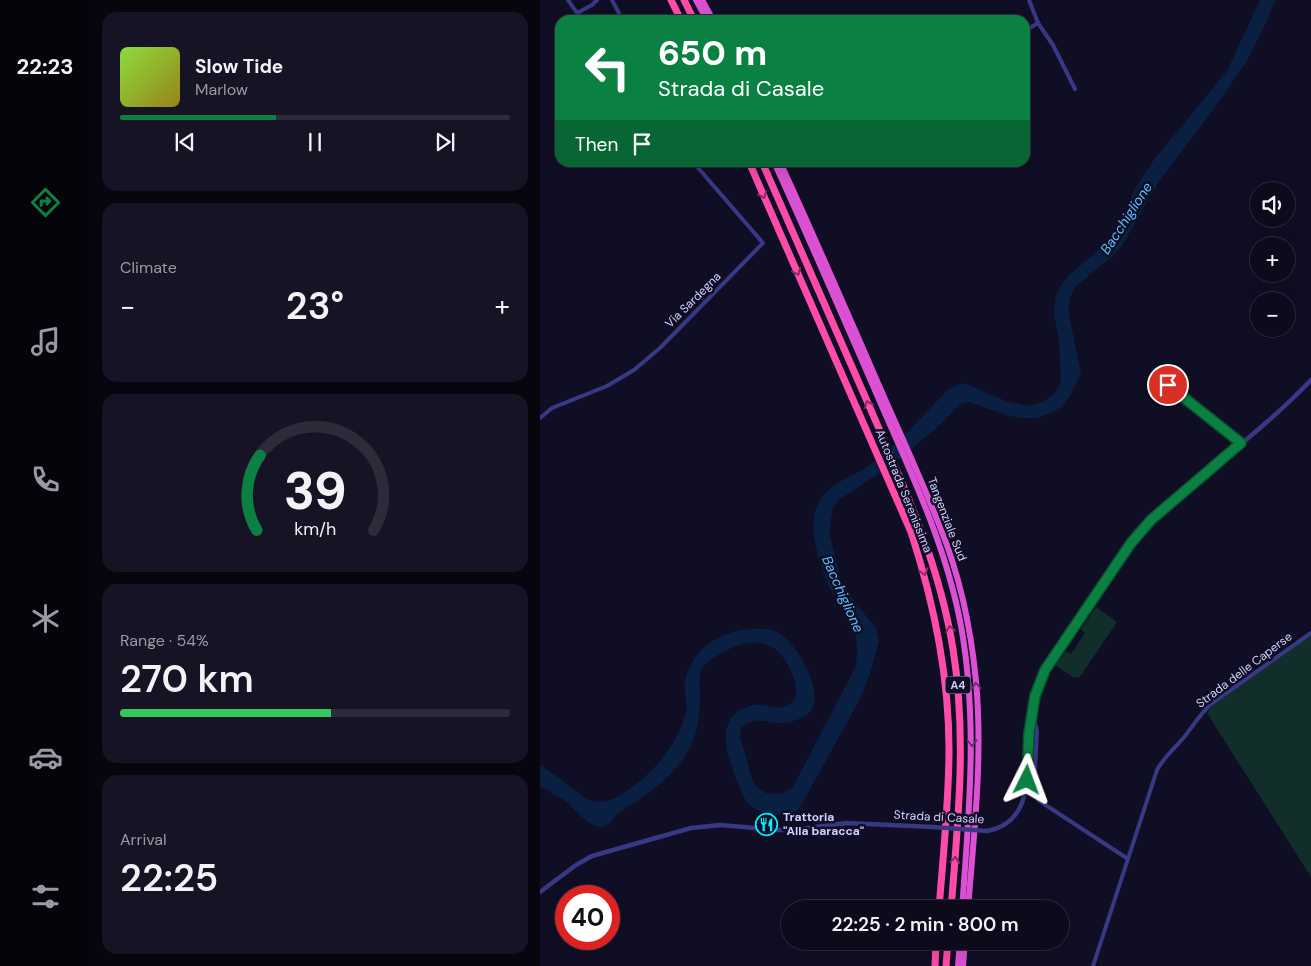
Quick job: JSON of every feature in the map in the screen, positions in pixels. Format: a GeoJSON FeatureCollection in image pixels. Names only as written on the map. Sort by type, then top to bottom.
{"type":"FeatureCollection","features":[{"type":"Feature","properties":{"kind":"highway"},"geometry":{"type":"LineString","coordinates":[[671,0],[678,15]]}},
{"type":"Feature","properties":{"kind":"highway"},"geometry":{"type":"LineString","coordinates":[[684,0],[692,15]]}},
{"type":"Feature","properties":{"kind":"highway"},"geometry":{"type":"LineString","coordinates":[[696,0],[704,15]]}},
{"type":"Feature","properties":{"kind":"highway"},"geometry":{"type":"LineString","coordinates":[[702,0],[710,15]]}},
{"type":"Feature","properties":{"kind":"highway","name":"Autostrada Serenissima"},"geometry":{"type":"LineString","coordinates":[[751,167],[911,532],[930,595],[942,653],[948,707],[949,748],[940,900]]}},
{"type":"Feature","properties":{"kind":"highway","name":"Autostrada Serenissima"},"geometry":{"type":"LineString","coordinates":[[764,167],[898,471],[933,560],[948,622],[960,706],[961,756],[952,900]]}},
{"type":"Feature","properties":{"kind":"highway","name":"Tangenziale Sud"},"geometry":{"type":"LineString","coordinates":[[776,167],[941,529],[959,584],[969,628],[976,680],[979,758],[969,900]]}},
{"type":"Feature","properties":{"kind":"highway","name":"Tangenziale Sud"},"geometry":{"type":"LineString","coordinates":[[782,167],[897,435]]}},
{"type":"Feature","properties":{"kind":"highway","name":"Tangenziale Sud"},"geometry":{"type":"LineString","coordinates":[[909,460],[952,585],[966,661],[972,713],[972,763],[963,900]]}},
{"type":"Feature","properties":{"kind":"highway"},"geometry":{"type":"LineString","coordinates":[[935,966],[936,950]]}},
{"type":"Feature","properties":{"kind":"highway"},"geometry":{"type":"LineString","coordinates":[[946,966],[947,950]]}},
{"type":"Feature","properties":{"kind":"highway"},"geometry":{"type":"LineString","coordinates":[[958,966],[959,950]]}},
{"type":"Feature","properties":{"kind":"highway"},"geometry":{"type":"LineString","coordinates":[[963,966],[964,950]]}},
{"type":"Feature","properties":{"kind":"street"},"geometry":{"type":"LineString","coordinates":[[568,0],[577,14],[597,0]]}},
{"type":"Feature","properties":{"kind":"street"},"geometry":{"type":"LineString","coordinates":[[612,0],[620,15]]}},
{"type":"Feature","properties":{"kind":"street"},"geometry":{"type":"LineString","coordinates":[[1029,0],[1038,23],[1053,46],[1075,89]]}},
{"type":"Feature","properties":{"kind":"street"},"geometry":{"type":"LineString","coordinates":[[1030,28],[1038,23]]}},
{"type":"Feature","properties":{"kind":"street","name":"Via Sardegna"},"geometry":{"type":"LineString","coordinates":[[540,418],[552,408],[606,386],[634,370],[660,348],[763,243],[697,167]]}},
{"type":"Feature","properties":{"kind":"street"},"geometry":{"type":"LineString","coordinates":[[1154,373],[1241,443]]}},
{"type":"Feature","properties":{"kind":"street","name":"Strada di Casale"},"geometry":{"type":"LineString","coordinates":[[540,892],[576,864],[592,856],[690,828],[707,825],[730,825],[779,830],[846,823],[933,826],[987,831],[1000,827],[1012,818],[1023,800],[1027,780],[1032,712],[1035,696],[1045,670],[1131,543],[1151,520],[1311,380]]}},
{"type":"Feature","properties":{"kind":"street","name":"Strada delle Caperse"},"geometry":{"type":"LineString","coordinates":[[1093,966],[1157,770],[1165,756],[1184,737],[1211,704],[1311,633]]}},
{"type":"Feature","properties":{"kind":"street"},"geometry":{"type":"LineString","coordinates":[[1032,712],[1037,731],[1034,791],[1038,800],[1128,859]]}},
{"type":"Feature","properties":{"kind":"green space"},"geometry":{"type":"Polygon","coordinates":[[[1096,607],[1117,622],[1079,678],[1076,676],[1075,678],[1056,666],[1056,664],[1066,651],[1071,654],[1085,633],[1081,629],[1096,607]]]}},
{"type":"Feature","properties":{"kind":"green space"},"geometry":{"type":"Polygon","coordinates":[[[1311,635],[1311,877],[1207,713],[1212,706],[1311,635]]]}},
{"type":"Feature","properties":{"kind":"water","name":"Bacchiglione"},"geometry":{"type":"Polygon","coordinates":[[[1260,0],[1275,0],[1247,61],[1211,113],[1159,181],[1123,244],[1115,254],[1075,287],[1070,298],[1068,310],[1081,374],[1070,396],[1061,407],[1037,418],[1023,418],[1009,416],[969,402],[960,404],[941,424],[899,460],[839,500],[833,507],[829,532],[841,580],[851,597],[876,628],[879,641],[870,674],[860,699],[799,809],[781,815],[761,812],[750,805],[742,793],[726,745],[728,725],[733,716],[741,710],[758,704],[785,707],[794,699],[796,693],[794,679],[784,658],[772,647],[754,642],[727,650],[703,667],[700,673],[700,709],[697,729],[684,758],[658,786],[616,815],[610,823],[596,826],[582,817],[564,800],[540,786],[540,765],[589,800],[598,802],[608,800],[631,788],[649,773],[665,755],[677,735],[687,709],[685,687],[688,671],[700,651],[730,633],[759,629],[779,633],[794,647],[801,657],[812,681],[814,703],[808,714],[791,722],[754,721],[748,723],[741,728],[740,737],[754,785],[766,793],[782,794],[793,787],[855,668],[857,655],[857,645],[852,626],[829,585],[815,543],[813,523],[818,504],[832,487],[869,466],[884,454],[948,390],[956,385],[964,383],[1006,401],[1028,406],[1043,402],[1056,392],[1061,381],[1059,341],[1054,314],[1055,298],[1060,287],[1068,276],[1110,238],[1120,223],[1134,191],[1153,161],[1227,71],[1260,0]]]}},
{"type":"Feature","properties":{"kind":"place","name":"Trattoria \"Alla baracca\""},"geometry":{"type":"Point","coordinates":[767,824]}},
{"type":"Feature","properties":{"kind":"route"},"geometry":{"type":"LineString","coordinates":[[1027,780],[1029,733],[1035,696],[1045,670],[1131,543],[1151,520],[1241,443],[1168,385]]}}]}
